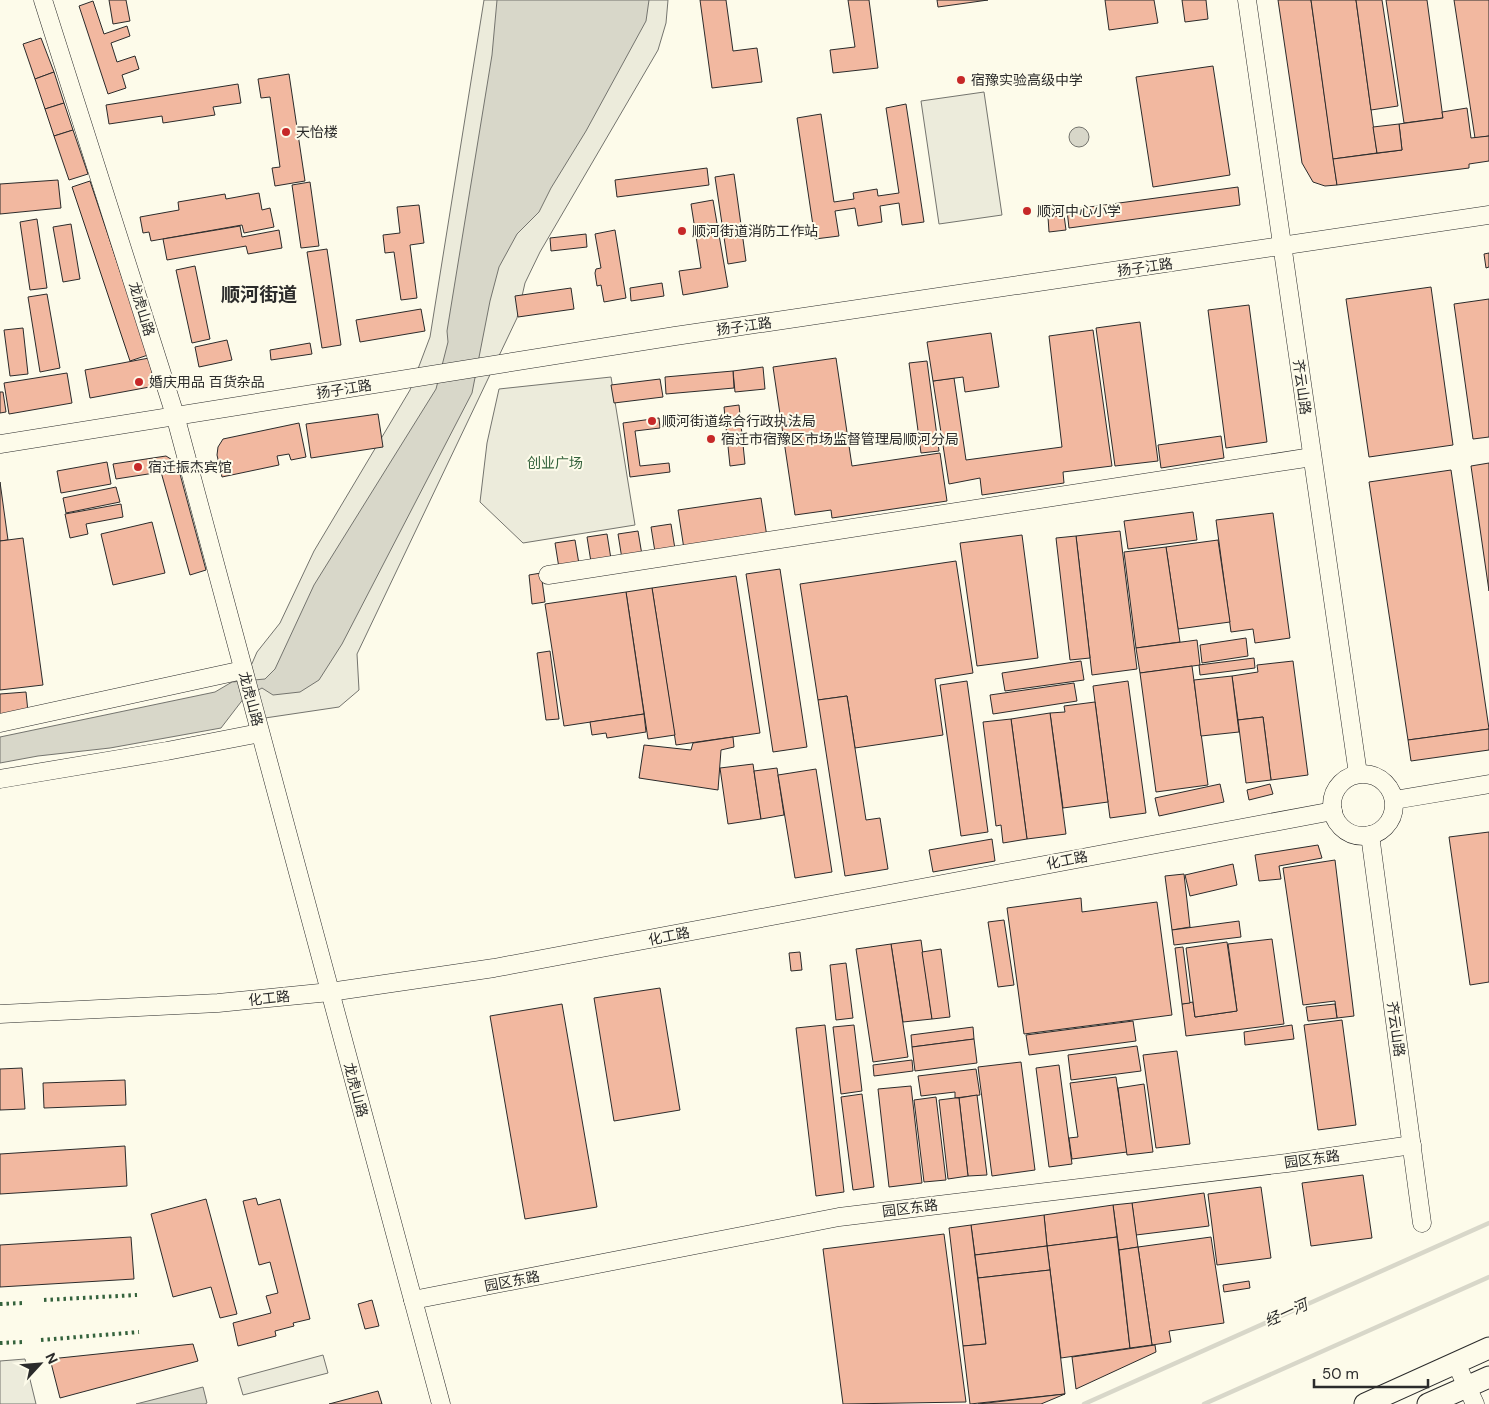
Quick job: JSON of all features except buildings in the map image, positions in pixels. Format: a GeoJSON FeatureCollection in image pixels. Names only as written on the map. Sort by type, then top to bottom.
{"type":"FeatureCollection","features":[{"type":"Feature","properties":{"kind":"main road"},"geometry":{"type":"LineString","coordinates":[[1365,1404],[1489,1348]]}},
{"type":"Feature","properties":{"kind":"main road"},"geometry":{"type":"LineString","coordinates":[[1428,1404],[1471,1395],[1489,1377]]}},
{"type":"Feature","properties":{"kind":"street","name":"龙虎山路"},"geometry":{"type":"LineString","coordinates":[[43,0],[175,415],[441,1404]]}},
{"type":"Feature","properties":{"kind":"street","name":"齐云山路"},"geometry":{"type":"LineString","coordinates":[[1247,0],[1358,774]]}},
{"type":"Feature","properties":{"kind":"street","name":"扬子江路"},"geometry":{"type":"LineString","coordinates":[[0,444],[714,330],[1489,215]]}},
{"type":"Feature","properties":{"kind":"street"},"geometry":{"type":"LineString","coordinates":[[548,575],[1312,457]]}},
{"type":"Feature","properties":{"kind":"street"},"geometry":{"type":"LineString","coordinates":[[0,723],[243,670]]}},
{"type":"Feature","properties":{"kind":"street"},"geometry":{"type":"LineString","coordinates":[[0,779],[167,752],[260,733]]}},
{"type":"Feature","properties":{"kind":"street"},"geometry":{"type":"LineString","coordinates":[[1358,774],[1372,775],[1384,782],[1394,800],[1392,816],[1389,822],[1384,828],[1370,835],[1360,836],[1342,828],[1333,811],[1334,795],[1337,787],[1343,781],[1358,774]]}},
{"type":"Feature","properties":{"kind":"street"},"geometry":{"type":"LineString","coordinates":[[1394,800],[1489,784]]}},
{"type":"Feature","properties":{"kind":"street","name":"化工路"},"geometry":{"type":"LineString","coordinates":[[0,1014],[218,1003],[330,992],[494,968],[1333,811]]}},
{"type":"Feature","properties":{"kind":"street","name":"齐云山路"},"geometry":{"type":"LineString","coordinates":[[1370,835],[1422,1223]]}},
{"type":"Feature","properties":{"kind":"street","name":"园区东路"},"geometry":{"type":"LineString","coordinates":[[413,1300],[839,1217],[1277,1164],[1412,1145]]}},
{"type":"Feature","properties":{"kind":"street"},"geometry":{"type":"LineString","coordinates":[[1456,1363],[1471,1395]]}},
{"type":"Feature","properties":{"kind":"green space"},"geometry":{"type":"Polygon","coordinates":[[[484,0],[668,0],[666,23],[658,50],[540,252],[525,283],[517,318],[357,654],[359,690],[339,707],[265,718],[250,668],[257,652],[280,623],[314,551],[410,390],[430,337],[484,0]]]}},
{"type":"Feature","properties":{"kind":"green space"},"geometry":{"type":"Polygon","coordinates":[[[984,92],[1002,215],[939,224],[921,101],[984,92]]]}},
{"type":"Feature","properties":{"kind":"green space","name":"创业广场"},"geometry":{"type":"Polygon","coordinates":[[[611,377],[635,525],[523,543],[480,502],[487,443],[499,389],[611,377]]]}},
{"type":"Feature","properties":{"kind":"green space"},"geometry":{"type":"Polygon","coordinates":[[[323,1355],[328,1373],[243,1395],[238,1378],[323,1355]]]}},
{"type":"Feature","properties":{"kind":"green space"},"geometry":{"type":"Polygon","coordinates":[[[25,1359],[36,1404],[0,1404],[0,1361],[25,1359]]]}},
{"type":"Feature","properties":{"kind":"shaded area"},"geometry":{"type":"Polygon","coordinates":[[[497,0],[649,0],[646,21],[586,131],[551,188],[539,212],[517,234],[499,267],[490,301],[472,393],[342,644],[319,680],[300,692],[273,695],[262,688],[244,698],[221,728],[110,748],[38,756],[0,763],[0,737],[215,692],[232,682],[265,679],[275,669],[314,585],[436,389],[448,342],[447,331],[492,55],[497,0]]]}},
{"type":"Feature","properties":{"kind":"shaded area"},"geometry":{"type":"Polygon","coordinates":[[[1079,127],[1086,130],[1089,137],[1086,144],[1079,147],[1072,144],[1069,137],[1072,130],[1079,127]]]}},
{"type":"Feature","properties":{"kind":"shaded area"},"geometry":{"type":"Polygon","coordinates":[[[203,1387],[207,1403],[205,1404],[136,1404],[203,1387]]]}},
{"type":"Feature","properties":{"kind":"waterway","name":"经一河"},"geometry":{"type":"LineString","coordinates":[[1084,1404],[1489,1223]]}},
{"type":"Feature","properties":{"kind":"waterway","name":"经一河"},"geometry":{"type":"LineString","coordinates":[[1204,1404],[1489,1277]]}},
{"type":"Feature","properties":{"kind":"hedge"},"geometry":{"type":"LineString","coordinates":[[44,1300],[137,1295]]}},
{"type":"Feature","properties":{"kind":"hedge"},"geometry":{"type":"LineString","coordinates":[[0,1304],[24,1303]]}},
{"type":"Feature","properties":{"kind":"hedge"},"geometry":{"type":"LineString","coordinates":[[41,1340],[139,1332]]}},
{"type":"Feature","properties":{"kind":"hedge"},"geometry":{"type":"LineString","coordinates":[[0,1343],[23,1342]]}},
{"type":"Feature","properties":{"kind":"place","name":"宿豫实验高级中学"},"geometry":{"type":"Point","coordinates":[961,80]}},
{"type":"Feature","properties":{"kind":"place","name":"天怡楼"},"geometry":{"type":"Point","coordinates":[286,132]}},
{"type":"Feature","properties":{"kind":"place","name":"顺河中心小学"},"geometry":{"type":"Point","coordinates":[1027,211]}},
{"type":"Feature","properties":{"kind":"place","name":"顺河街道消防工作站"},"geometry":{"type":"Point","coordinates":[682,231]}},
{"type":"Feature","properties":{"kind":"place","name":"婚庆用品 百货杂品"},"geometry":{"type":"Point","coordinates":[139,382]}},
{"type":"Feature","properties":{"kind":"place","name":"顺河街道综合行政执法局"},"geometry":{"type":"Point","coordinates":[652,421]}},
{"type":"Feature","properties":{"kind":"place","name":"宿迁市宿豫区市场监督管理局顺河分局"},"geometry":{"type":"Point","coordinates":[711,439]}},
{"type":"Feature","properties":{"kind":"place","name":"宿迁振杰宾馆"},"geometry":{"type":"Point","coordinates":[138,467]}},
{"type":"Feature","properties":{"kind":"district","name":"顺河街道"},"geometry":{"type":"Point","coordinates":[259,294]}}]}
